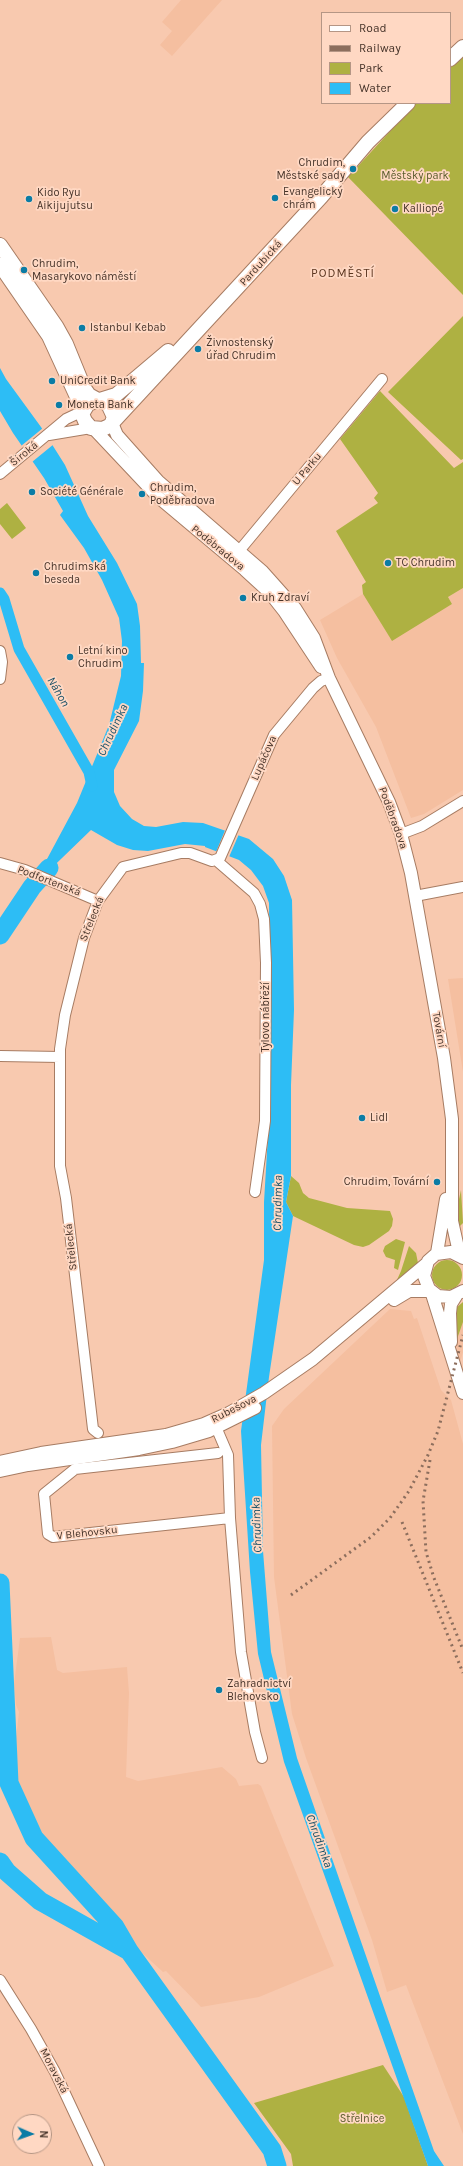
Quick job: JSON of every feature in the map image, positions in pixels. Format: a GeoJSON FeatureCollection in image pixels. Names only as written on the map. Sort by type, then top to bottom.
{"type":"FeatureCollection","features":[{"type":"Feature","properties":{"kind":"main road"},"geometry":{"type":"LineString","coordinates":[[451,49],[463,38]]}},
{"type":"Feature","properties":{"kind":"main road"},"geometry":{"type":"LineString","coordinates":[[451,58],[463,47]]}},
{"type":"Feature","properties":{"kind":"main road","name":"Pardubická"},"geometry":{"type":"LineString","coordinates":[[99,400],[116,395],[162,357],[360,141],[397,104]]}},
{"type":"Feature","properties":{"kind":"main road","name":"Pardubická"},"geometry":{"type":"LineString","coordinates":[[113,423],[311,208],[368,142],[407,104]]}},
{"type":"Feature","properties":{"kind":"main road"},"geometry":{"type":"LineString","coordinates":[[0,245],[56,326],[68,348],[84,388],[89,395],[110,407],[113,423],[103,429],[92,428],[85,421],[83,411],[49,336],[0,265]]}},
{"type":"Feature","properties":{"kind":"main road"},"geometry":{"type":"LineString","coordinates":[[83,411],[88,404],[99,400]]}},
{"type":"Feature","properties":{"kind":"street","name":"U Parku"},"geometry":{"type":"LineString","coordinates":[[235,555],[382,379]]}},
{"type":"Feature","properties":{"kind":"street","name":"Široká"},"geometry":{"type":"LineString","coordinates":[[0,474],[49,435],[66,419],[83,411]]}},
{"type":"Feature","properties":{"kind":"street","name":"Poděbradova"},"geometry":{"type":"LineString","coordinates":[[113,423],[117,436],[158,481],[235,555]]}},
{"type":"Feature","properties":{"kind":"street","name":"Poděbradova"},"geometry":{"type":"LineString","coordinates":[[92,428],[158,498],[274,583],[294,608],[314,638],[329,678],[380,781],[401,834],[415,896]]}},
{"type":"Feature","properties":{"kind":"street","name":"Široká"},"geometry":{"type":"LineString","coordinates":[[49,435],[92,428]]}},
{"type":"Feature","properties":{"kind":"street"},"geometry":{"type":"LineString","coordinates":[[0,679],[1,653]]}},
{"type":"Feature","properties":{"kind":"street","name":"Lupáčova"},"geometry":{"type":"LineString","coordinates":[[220,858],[277,730],[317,684],[329,678]]}},
{"type":"Feature","properties":{"kind":"street"},"geometry":{"type":"LineString","coordinates":[[401,834],[422,826],[463,800]]}},
{"type":"Feature","properties":{"kind":"street","name":"Tylovo nábřeží"},"geometry":{"type":"LineString","coordinates":[[131,864],[185,853],[212,861],[220,858],[254,894],[260,904],[264,919],[266,963],[265,1121],[255,1192]]}},
{"type":"Feature","properties":{"kind":"street","name":"Podfortenská"},"geometry":{"type":"LineString","coordinates":[[0,863],[25,870],[98,901]]}},
{"type":"Feature","properties":{"kind":"street","name":"Střelecká"},"geometry":{"type":"LineString","coordinates":[[98,1433],[93,1429],[66,1198],[60,1166],[60,1057],[66,1016],[80,948],[98,901],[120,869],[131,864]]}},
{"type":"Feature","properties":{"kind":"street"},"geometry":{"type":"LineString","coordinates":[[415,896],[463,887]]}},
{"type":"Feature","properties":{"kind":"street","name":"Tovární"},"geometry":{"type":"LineString","coordinates":[[415,896],[448,1082],[452,1119],[452,1220],[458,1248],[463,1258]]}},
{"type":"Feature","properties":{"kind":"street"},"geometry":{"type":"LineString","coordinates":[[0,1056],[60,1057]]}},
{"type":"Feature","properties":{"kind":"street","name":"Tovární"},"geometry":{"type":"LineString","coordinates":[[437,1253],[451,1164]]}},
{"type":"Feature","properties":{"kind":"street"},"geometry":{"type":"LineString","coordinates":[[437,1253],[451,1252],[463,1258]]}},
{"type":"Feature","properties":{"kind":"street","name":"Rubešova"},"geometry":{"type":"LineString","coordinates":[[278,1389],[426,1264],[437,1253]]}},
{"type":"Feature","properties":{"kind":"street"},"geometry":{"type":"LineString","coordinates":[[426,1264],[424,1279],[430,1291],[463,1393]]}},
{"type":"Feature","properties":{"kind":"street","name":"Rubešova"},"geometry":{"type":"LineString","coordinates":[[4,1466],[77,1453],[172,1442],[241,1412],[278,1389],[332,1353],[400,1295],[413,1290],[430,1291],[443,1297],[460,1294]]}},
{"type":"Feature","properties":{"kind":"street"},"geometry":{"type":"LineString","coordinates":[[454,1367],[450,1312],[451,1304],[460,1294]]}},
{"type":"Feature","properties":{"kind":"street"},"geometry":{"type":"LineString","coordinates":[[215,1424],[228,1455],[230,1518],[242,1658],[255,1732],[262,1758]]}},
{"type":"Feature","properties":{"kind":"street","name":"V Blehovsku"},"geometry":{"type":"LineString","coordinates":[[218,1453],[75,1469],[44,1494],[48,1534],[53,1537],[230,1518]]}},
{"type":"Feature","properties":{"kind":"street","name":"Moravská"},"geometry":{"type":"LineString","coordinates":[[0,1980],[31,2029],[51,2065],[99,2166]]}},
{"type":"Feature","properties":{"kind":"shaded area"},"geometry":{"type":"Polygon","coordinates":[[[181,0],[222,0],[172,56],[160,45],[172,31],[162,22],[181,0]]]}},
{"type":"Feature","properties":{"kind":"shaded area"},"geometry":{"type":"Polygon","coordinates":[[[463,588],[463,790],[424,814],[411,818],[376,727],[337,658],[320,620],[363,594],[390,637],[452,604],[448,597],[463,588]]]}},
{"type":"Feature","properties":{"kind":"shaded area"},"geometry":{"type":"Polygon","coordinates":[[[463,978],[463,1072],[448,979],[463,978]]]}},
{"type":"Feature","properties":{"kind":"shaded area"},"geometry":{"type":"Polygon","coordinates":[[[390,1309],[411,1311],[414,1319],[417,1318],[441,1390],[451,1400],[463,1444],[463,2134],[406,1985],[387,1992],[372,1940],[306,1758],[292,1714],[274,1577],[272,1426],[284,1409],[390,1309]]]}},
{"type":"Feature","properties":{"kind":"shaded area"},"geometry":{"type":"Polygon","coordinates":[[[463,1322],[463,1352],[460,1363],[456,1342],[463,1322]]]}},
{"type":"Feature","properties":{"kind":"shaded area"},"geometry":{"type":"Polygon","coordinates":[[[51,1637],[57,1670],[63,1673],[127,1667],[129,1693],[126,1777],[138,1781],[222,1767],[236,1779],[239,1786],[258,1784],[261,1786],[334,1966],[259,1997],[201,2007],[166,1971],[163,1972],[92,1907],[51,1856],[34,1827],[16,1774],[14,1756],[19,1712],[16,1705],[14,1684],[20,1638],[51,1637]]]}},
{"type":"Feature","properties":{"kind":"green space","name":"Městský park"},"geometry":{"type":"Polygon","coordinates":[[[463,56],[463,295],[348,177],[415,104],[451,104],[451,67],[463,56]]]}},
{"type":"Feature","properties":{"kind":"green space"},"geometry":{"type":"Polygon","coordinates":[[[463,316],[463,459],[461,460],[388,392],[463,316]]]}},
{"type":"Feature","properties":{"kind":"green space"},"geometry":{"type":"Polygon","coordinates":[[[380,391],[454,468],[463,462],[463,588],[448,597],[452,604],[392,641],[363,594],[362,585],[366,582],[336,531],[378,503],[374,498],[378,493],[340,439],[380,391]]]}},
{"type":"Feature","properties":{"kind":"green space"},"geometry":{"type":"Polygon","coordinates":[[[7,503],[26,528],[12,539],[0,524],[0,509],[7,503]]]}},
{"type":"Feature","properties":{"kind":"green space"},"geometry":{"type":"Polygon","coordinates":[[[291,1176],[299,1183],[303,1193],[309,1198],[347,1208],[390,1211],[393,1219],[392,1226],[389,1231],[369,1245],[363,1247],[354,1245],[293,1216],[286,1202],[291,1176]]]}},
{"type":"Feature","properties":{"kind":"green space"},"geometry":{"type":"Polygon","coordinates":[[[461,1190],[463,1223],[459,1227],[456,1213],[461,1190]]]}},
{"type":"Feature","properties":{"kind":"green space"},"geometry":{"type":"Polygon","coordinates":[[[396,1239],[405,1242],[398,1270],[394,1268],[395,1260],[386,1257],[383,1251],[385,1246],[396,1239]]]}},
{"type":"Feature","properties":{"kind":"green space"},"geometry":{"type":"Polygon","coordinates":[[[409,1246],[416,1253],[418,1263],[396,1282],[401,1271],[409,1246]]]}},
{"type":"Feature","properties":{"kind":"green space"},"geometry":{"type":"Polygon","coordinates":[[[447,1260],[453,1261],[461,1269],[461,1281],[453,1289],[447,1290],[441,1289],[433,1281],[432,1275],[433,1269],[441,1261],[447,1260]]]}},
{"type":"Feature","properties":{"kind":"green space"},"geometry":{"type":"Polygon","coordinates":[[[463,1302],[463,1322],[456,1342],[456,1308],[463,1302]]]}},
{"type":"Feature","properties":{"kind":"green space","name":"Střelnice"},"geometry":{"type":"Polygon","coordinates":[[[383,2065],[404,2097],[428,2166],[293,2166],[291,2154],[254,2103],[383,2065]]]}},
{"type":"Feature","properties":{"kind":"water","name":"Chrudimka"},"geometry":{"type":"Polygon","coordinates":[[[0,368],[6,379],[41,427],[65,465],[88,516],[117,563],[137,604],[140,626],[141,663],[144,663],[143,691],[139,721],[114,770],[114,792],[120,806],[132,819],[144,826],[156,827],[183,822],[203,823],[249,839],[273,859],[284,876],[292,900],[294,1010],[291,1085],[291,1176],[286,1202],[293,1216],[269,1377],[261,1445],[263,1551],[271,1652],[297,1758],[434,2151],[444,2166],[428,2166],[284,1762],[258,1654],[250,1572],[241,1431],[264,1260],[264,1202],[271,1085],[269,903],[263,886],[251,870],[239,860],[205,846],[185,844],[148,851],[133,850],[117,845],[91,830],[32,887],[77,803],[109,725],[121,676],[122,641],[119,618],[102,580],[84,548],[60,515],[63,511],[44,478],[13,433],[0,411],[0,368]]]}},
{"type":"Feature","properties":{"kind":"pier"},"geometry":{"type":"Polygon","coordinates":[[[43,428],[54,444],[32,462],[21,446],[43,428]]]}},
{"type":"Feature","properties":{"kind":"pier"},"geometry":{"type":"Polygon","coordinates":[[[226,828],[239,834],[229,857],[216,852],[226,828]]]}},
{"type":"Feature","properties":{"kind":"waterway","name":"Náhon"},"geometry":{"type":"LineString","coordinates":[[0,593],[4,599],[19,649],[89,772],[92,786]]}},
{"type":"Feature","properties":{"kind":"waterway"},"geometry":{"type":"LineString","coordinates":[[0,935],[32,887],[49,868]]}},
{"type":"Feature","properties":{"kind":"waterway"},"geometry":{"type":"LineString","coordinates":[[0,1583],[9,1783],[34,1838],[115,1927],[129,1951]]}},
{"type":"Feature","properties":{"kind":"waterway"},"geometry":{"type":"LineString","coordinates":[[0,1862],[7,1872],[40,1901],[129,1951],[272,2150],[277,2166]]}},
{"type":"Feature","properties":{"kind":"railway"},"geometry":{"type":"LineString","coordinates":[[291,1595],[371,1537],[390,1518],[409,1491],[428,1455],[438,1431],[463,1335]]}},
{"type":"Feature","properties":{"kind":"railway"},"geometry":{"type":"LineString","coordinates":[[430,1460],[423,1501],[426,1552],[434,1578],[463,1650]]}},
{"type":"Feature","properties":{"kind":"railway"},"geometry":{"type":"LineString","coordinates":[[402,1522],[463,1673]]}},
{"type":"Feature","properties":{"kind":"place","name":"Chrudim, Městské sady"},"geometry":{"type":"Point","coordinates":[353,169]}},
{"type":"Feature","properties":{"kind":"place","name":"Evangelický chrám"},"geometry":{"type":"Point","coordinates":[275,198]}},
{"type":"Feature","properties":{"kind":"place","name":"Kido Ryu Aikijujutsu"},"geometry":{"type":"Point","coordinates":[29,199]}},
{"type":"Feature","properties":{"kind":"place","name":"Kalliopé"},"geometry":{"type":"Point","coordinates":[395,209]}},
{"type":"Feature","properties":{"kind":"place","name":"Chrudim, Masarykovo náměstí"},"geometry":{"type":"Point","coordinates":[24,270]}},
{"type":"Feature","properties":{"kind":"place","name":"Istanbul Kebab"},"geometry":{"type":"Point","coordinates":[82,328]}},
{"type":"Feature","properties":{"kind":"place","name":"Živnostenský úřad Chrudim"},"geometry":{"type":"Point","coordinates":[198,349]}},
{"type":"Feature","properties":{"kind":"place","name":"UniCredit Bank"},"geometry":{"type":"Point","coordinates":[52,381]}},
{"type":"Feature","properties":{"kind":"place","name":"Moneta Bank"},"geometry":{"type":"Point","coordinates":[59,405]}},
{"type":"Feature","properties":{"kind":"place","name":"Société Générale"},"geometry":{"type":"Point","coordinates":[32,492]}},
{"type":"Feature","properties":{"kind":"place","name":"Chrudim, Poděbradova"},"geometry":{"type":"Point","coordinates":[142,494]}},
{"type":"Feature","properties":{"kind":"place","name":"TC Chrudim"},"geometry":{"type":"Point","coordinates":[388,563]}},
{"type":"Feature","properties":{"kind":"place","name":"Chrudimská beseda"},"geometry":{"type":"Point","coordinates":[36,573]}},
{"type":"Feature","properties":{"kind":"place","name":"Kruh Zdraví"},"geometry":{"type":"Point","coordinates":[243,598]}},
{"type":"Feature","properties":{"kind":"place","name":"Letní kino Chrudim"},"geometry":{"type":"Point","coordinates":[70,657]}},
{"type":"Feature","properties":{"kind":"place","name":"Lidl"},"geometry":{"type":"Point","coordinates":[362,1118]}},
{"type":"Feature","properties":{"kind":"place","name":"Chrudim, Tovární"},"geometry":{"type":"Point","coordinates":[437,1182]}},
{"type":"Feature","properties":{"kind":"place","name":"Zahradnictví Blehovsko"},"geometry":{"type":"Point","coordinates":[219,1690]}},
{"type":"Feature","properties":{"kind":"district","name":"PODMĚSTÍ"},"geometry":{"type":"Point","coordinates":[343,274]}}]}
